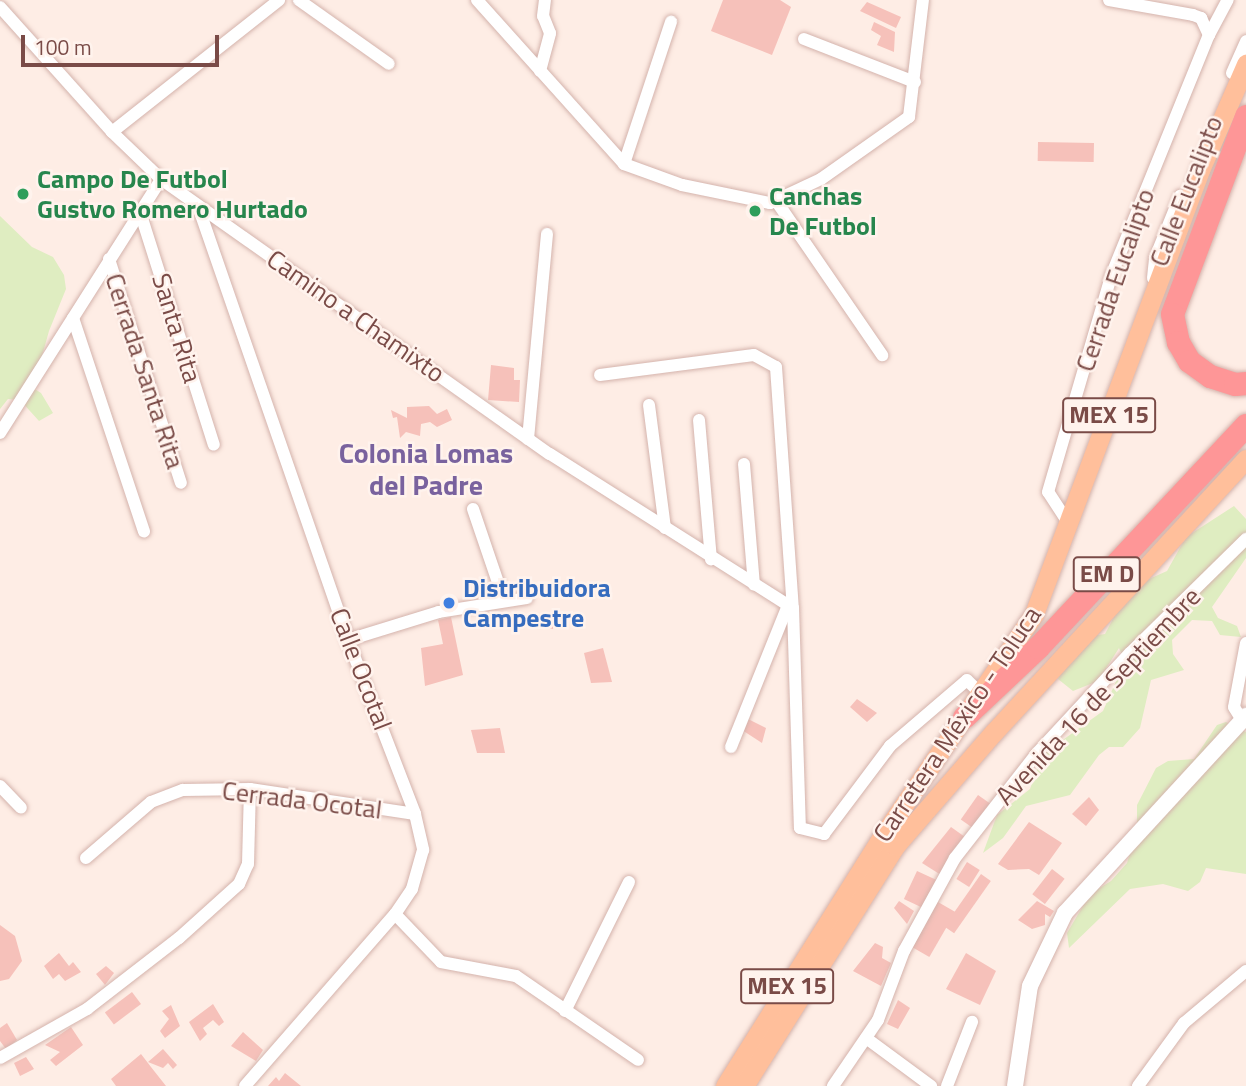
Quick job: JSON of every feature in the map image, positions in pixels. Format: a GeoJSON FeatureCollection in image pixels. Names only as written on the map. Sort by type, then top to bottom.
{"type":"FeatureCollection","features":[{"type":"Feature","properties":{"kind":"highway"},"geometry":{"type":"LineString","coordinates":[[1246,116],[1172,314],[1178,342],[1189,361],[1210,376],[1235,384],[1246,383]]}},
{"type":"Feature","properties":{"kind":"highway","name":"EM D"},"geometry":{"type":"LineString","coordinates":[[964,717],[1038,647],[1246,425]]}},
{"type":"Feature","properties":{"kind":"main road","name":"Carretera México - Toluca"},"geometry":{"type":"LineString","coordinates":[[725,1086],[856,876],[1034,614],[1150,304],[1246,64]]}},
{"type":"Feature","properties":{"kind":"main road","name":"Carretera México - Toluca"},"geometry":{"type":"LineString","coordinates":[[744,1086],[895,846],[993,733],[1246,459]]}},
{"type":"Feature","properties":{"kind":"street"},"geometry":{"type":"LineString","coordinates":[[112,132],[279,0]]}},
{"type":"Feature","properties":{"kind":"street"},"geometry":{"type":"LineString","coordinates":[[299,0],[389,64]]}},
{"type":"Feature","properties":{"kind":"street"},"geometry":{"type":"LineString","coordinates":[[477,0],[624,164],[649,176],[746,201],[777,202],[821,179],[903,124],[912,110],[923,0]]}},
{"type":"Feature","properties":{"kind":"street"},"geometry":{"type":"LineString","coordinates":[[540,71],[550,33],[543,16],[545,0]]}},
{"type":"Feature","properties":{"kind":"street"},"geometry":{"type":"LineString","coordinates":[[1108,0],[1194,15],[1209,35]]}},
{"type":"Feature","properties":{"kind":"street","name":"Cerrada Eucalipto"},"geometry":{"type":"LineString","coordinates":[[1069,524],[1048,492],[1111,276],[1209,35],[1228,0]]}},
{"type":"Feature","properties":{"kind":"street","name":"Camino a Chamixto"},"geometry":{"type":"LineString","coordinates":[[0,7],[112,132],[161,179],[363,318],[550,454],[790,607]]}},
{"type":"Feature","properties":{"kind":"street"},"geometry":{"type":"LineString","coordinates":[[624,164],[671,22]]}},
{"type":"Feature","properties":{"kind":"street"},"geometry":{"type":"LineString","coordinates":[[804,39],[915,82]]}},
{"type":"Feature","properties":{"kind":"street","name":"Calle Eucalipto"},"geometry":{"type":"LineString","coordinates":[[1150,304],[1155,258],[1246,41]]}},
{"type":"Feature","properties":{"kind":"street"},"geometry":{"type":"LineString","coordinates":[[0,433],[161,179]]}},
{"type":"Feature","properties":{"kind":"street"},"geometry":{"type":"LineString","coordinates":[[777,202],[882,355]]}},
{"type":"Feature","properties":{"kind":"street","name":"Calle Ocotal"},"geometry":{"type":"LineString","coordinates":[[198,206],[348,640],[415,814],[423,850],[421,864],[395,914],[245,1086]]}},
{"type":"Feature","properties":{"kind":"street","name":"Santa Rita"},"geometry":{"type":"LineString","coordinates":[[140,212],[214,445]]}},
{"type":"Feature","properties":{"kind":"street"},"geometry":{"type":"LineString","coordinates":[[528,439],[547,234]]}},
{"type":"Feature","properties":{"kind":"street","name":"Cerrada Santa Rita"},"geometry":{"type":"LineString","coordinates":[[109,259],[181,483]]}},
{"type":"Feature","properties":{"kind":"street"},"geometry":{"type":"LineString","coordinates":[[72,317],[144,531]]}},
{"type":"Feature","properties":{"kind":"street"},"geometry":{"type":"LineString","coordinates":[[600,375],[754,355],[776,367],[799,824],[810,833],[824,834],[890,746],[967,680],[980,692]]}},
{"type":"Feature","properties":{"kind":"street"},"geometry":{"type":"LineString","coordinates":[[649,405],[665,528]]}},
{"type":"Feature","properties":{"kind":"street"},"geometry":{"type":"LineString","coordinates":[[699,420],[711,559]]}},
{"type":"Feature","properties":{"kind":"street"},"geometry":{"type":"LineString","coordinates":[[744,464],[754,585]]}},
{"type":"Feature","properties":{"kind":"street"},"geometry":{"type":"LineString","coordinates":[[473,509],[504,600]]}},
{"type":"Feature","properties":{"kind":"street","name":"Avenida 16 de Septiembre"},"geometry":{"type":"LineString","coordinates":[[833,1086],[878,1020],[904,951],[955,858],[1037,753],[1130,653],[1246,539]]}},
{"type":"Feature","properties":{"kind":"street"},"geometry":{"type":"LineString","coordinates":[[348,640],[439,612],[527,598]]}},
{"type":"Feature","properties":{"kind":"street"},"geometry":{"type":"LineString","coordinates":[[732,747],[790,607]]}},
{"type":"Feature","properties":{"kind":"street"},"geometry":{"type":"LineString","coordinates":[[1016,1086],[1030,986],[1065,913],[1244,718],[1234,707],[1246,643]]}},
{"type":"Feature","properties":{"kind":"street"},"geometry":{"type":"LineString","coordinates":[[0,786],[21,808]]}},
{"type":"Feature","properties":{"kind":"street"},"geometry":{"type":"LineString","coordinates":[[0,1058],[87,1009],[179,938],[239,884],[248,864],[250,789]]}},
{"type":"Feature","properties":{"kind":"street","name":"Cerrada Ocotal"},"geometry":{"type":"LineString","coordinates":[[86,858],[164,796],[183,790],[250,789],[415,814]]}},
{"type":"Feature","properties":{"kind":"street"},"geometry":{"type":"LineString","coordinates":[[565,1011],[629,882]]}},
{"type":"Feature","properties":{"kind":"street"},"geometry":{"type":"LineString","coordinates":[[395,914],[441,962],[516,976],[638,1060]]}},
{"type":"Feature","properties":{"kind":"street"},"geometry":{"type":"LineString","coordinates":[[1138,1086],[1184,1023],[1246,971]]}},
{"type":"Feature","properties":{"kind":"street"},"geometry":{"type":"LineString","coordinates":[[947,1086],[972,1022]]}},
{"type":"Feature","properties":{"kind":"street"},"geometry":{"type":"LineString","coordinates":[[866,1038],[931,1086]]}},
{"type":"Feature","properties":{"kind":"green space"},"geometry":{"type":"Polygon","coordinates":[[[0,216],[32,247],[53,257],[64,275],[66,289],[49,331],[33,388],[41,393],[53,413],[39,421],[20,400],[8,399],[0,409],[0,216]]]}},
{"type":"Feature","properties":{"kind":"green space"},"geometry":{"type":"Polygon","coordinates":[[[1234,506],[1246,519],[1246,558],[1212,607],[1218,618],[1237,626],[1241,637],[1220,635],[1212,621],[1192,620],[1172,640],[1173,654],[1184,670],[1151,680],[1140,728],[1123,747],[1109,747],[1099,755],[1070,795],[1026,806],[1003,838],[983,853],[997,815],[1030,789],[1042,755],[1103,711],[1117,679],[1129,675],[1133,660],[1124,660],[1119,648],[1098,681],[1073,691],[1058,679],[1072,647],[1084,637],[1105,634],[1129,588],[1167,571],[1186,537],[1234,506]]]}},
{"type":"Feature","properties":{"kind":"green space"},"geometry":{"type":"Polygon","coordinates":[[[1226,722],[1246,732],[1246,874],[1206,868],[1200,882],[1188,891],[1163,884],[1130,889],[1069,948],[1067,933],[1090,894],[1111,881],[1127,863],[1137,829],[1137,805],[1156,768],[1168,761],[1194,759],[1217,725],[1226,722]]]}},
{"type":"Feature","properties":{"kind":"building"},"geometry":{"type":"Polygon","coordinates":[[[723,0],[780,0],[791,7],[772,55],[711,31],[723,0]]]}},
{"type":"Feature","properties":{"kind":"building"},"geometry":{"type":"Polygon","coordinates":[[[867,2],[901,17],[896,28],[860,11],[867,2]]]}},
{"type":"Feature","properties":{"kind":"building"},"geometry":{"type":"Polygon","coordinates":[[[874,22],[895,32],[894,52],[877,45],[881,36],[871,30],[874,22]]]}},
{"type":"Feature","properties":{"kind":"building"},"geometry":{"type":"Polygon","coordinates":[[[1038,142],[1094,143],[1094,162],[1038,161],[1038,142]]]}},
{"type":"Feature","properties":{"kind":"building"},"geometry":{"type":"Polygon","coordinates":[[[491,365],[514,368],[514,380],[520,380],[519,402],[488,400],[491,365]]]}},
{"type":"Feature","properties":{"kind":"building"},"geometry":{"type":"Polygon","coordinates":[[[429,406],[437,414],[447,409],[452,420],[437,427],[430,422],[421,424],[420,436],[406,432],[400,438],[397,417],[393,418],[391,410],[407,418],[407,407],[429,406]]]}},
{"type":"Feature","properties":{"kind":"building"},"geometry":{"type":"Polygon","coordinates":[[[536,614],[555,616],[553,629],[535,625],[536,614]]]}},
{"type":"Feature","properties":{"kind":"building"},"geometry":{"type":"Polygon","coordinates":[[[451,617],[463,675],[425,686],[421,648],[443,644],[438,620],[451,617]]]}},
{"type":"Feature","properties":{"kind":"building"},"geometry":{"type":"Polygon","coordinates":[[[603,648],[612,682],[591,683],[584,653],[603,648]]]}},
{"type":"Feature","properties":{"kind":"building"},"geometry":{"type":"Polygon","coordinates":[[[857,699],[877,713],[867,722],[850,707],[857,699]]]}},
{"type":"Feature","properties":{"kind":"building"},"geometry":{"type":"Polygon","coordinates":[[[746,718],[766,728],[762,743],[742,730],[746,718]]]}},
{"type":"Feature","properties":{"kind":"building"},"geometry":{"type":"Polygon","coordinates":[[[500,728],[505,753],[477,753],[471,730],[500,728]]]}},
{"type":"Feature","properties":{"kind":"building"},"geometry":{"type":"Polygon","coordinates":[[[978,795],[991,804],[974,829],[961,820],[978,795]]]}},
{"type":"Feature","properties":{"kind":"building"},"geometry":{"type":"Polygon","coordinates":[[[1089,797],[1099,810],[1086,826],[1072,814],[1089,797]]]}},
{"type":"Feature","properties":{"kind":"building"},"geometry":{"type":"Polygon","coordinates":[[[1029,822],[1062,843],[1039,875],[1029,869],[1008,870],[998,864],[1029,822]]]}},
{"type":"Feature","properties":{"kind":"building"},"geometry":{"type":"Polygon","coordinates":[[[951,827],[965,837],[941,875],[922,863],[951,827]]]}},
{"type":"Feature","properties":{"kind":"building"},"geometry":{"type":"Polygon","coordinates":[[[967,862],[980,870],[969,887],[956,879],[967,862]]]}},
{"type":"Feature","properties":{"kind":"building"},"geometry":{"type":"Polygon","coordinates":[[[1052,869],[1065,879],[1045,904],[1032,894],[1052,869]]]}},
{"type":"Feature","properties":{"kind":"building"},"geometry":{"type":"Polygon","coordinates":[[[917,871],[936,880],[923,908],[904,899],[917,871]]]}},
{"type":"Feature","properties":{"kind":"building"},"geometry":{"type":"Polygon","coordinates":[[[981,874],[991,881],[954,933],[944,926],[981,874]]]}},
{"type":"Feature","properties":{"kind":"building"},"geometry":{"type":"Polygon","coordinates":[[[899,901],[914,911],[907,924],[894,908],[899,901]]]}},
{"type":"Feature","properties":{"kind":"building"},"geometry":{"type":"Polygon","coordinates":[[[1037,901],[1054,911],[1050,917],[1045,914],[1045,925],[1032,929],[1018,920],[1037,901]]]}},
{"type":"Feature","properties":{"kind":"building"},"geometry":{"type":"Polygon","coordinates":[[[938,902],[955,912],[929,957],[912,947],[938,902]]]}},
{"type":"Feature","properties":{"kind":"building"},"geometry":{"type":"Polygon","coordinates":[[[0,925],[15,936],[22,961],[9,979],[0,981],[0,925]]]}},
{"type":"Feature","properties":{"kind":"building"},"geometry":{"type":"Polygon","coordinates":[[[875,943],[883,947],[882,958],[891,963],[881,986],[853,971],[875,943]]]}},
{"type":"Feature","properties":{"kind":"building"},"geometry":{"type":"Polygon","coordinates":[[[59,953],[69,966],[73,962],[81,972],[65,981],[59,974],[53,979],[44,966],[59,953]]]}},
{"type":"Feature","properties":{"kind":"building"},"geometry":{"type":"Polygon","coordinates":[[[966,953],[996,971],[980,1005],[946,989],[966,953]]]}},
{"type":"Feature","properties":{"kind":"building"},"geometry":{"type":"Polygon","coordinates":[[[106,966],[114,973],[105,985],[96,974],[106,966]]]}},
{"type":"Feature","properties":{"kind":"building"},"geometry":{"type":"Polygon","coordinates":[[[132,992],[141,1004],[114,1024],[105,1012],[132,992]]]}},
{"type":"Feature","properties":{"kind":"building"},"geometry":{"type":"Polygon","coordinates":[[[898,1000],[910,1008],[898,1029],[887,1024],[898,1000]]]}},
{"type":"Feature","properties":{"kind":"building"},"geometry":{"type":"Polygon","coordinates":[[[213,1004],[224,1022],[219,1026],[213,1020],[203,1028],[207,1034],[200,1041],[189,1022],[213,1004]]]}},
{"type":"Feature","properties":{"kind":"building"},"geometry":{"type":"Polygon","coordinates":[[[171,1005],[180,1026],[165,1038],[160,1031],[169,1019],[162,1011],[171,1005]]]}},
{"type":"Feature","properties":{"kind":"building"},"geometry":{"type":"Polygon","coordinates":[[[7,1023],[17,1040],[6,1049],[0,1041],[0,1028],[7,1023]]]}},
{"type":"Feature","properties":{"kind":"building"},"geometry":{"type":"Polygon","coordinates":[[[71,1027],[83,1045],[56,1066],[50,1060],[60,1052],[45,1045],[71,1027]]]}},
{"type":"Feature","properties":{"kind":"building"},"geometry":{"type":"Polygon","coordinates":[[[243,1032],[263,1050],[256,1061],[231,1046],[243,1032]]]}},
{"type":"Feature","properties":{"kind":"building"},"geometry":{"type":"Polygon","coordinates":[[[163,1049],[177,1065],[173,1069],[168,1063],[163,1068],[148,1062],[163,1049]]]}},
{"type":"Feature","properties":{"kind":"building"},"geometry":{"type":"Polygon","coordinates":[[[141,1054],[166,1086],[116,1086],[111,1079],[141,1054]]]}},
{"type":"Feature","properties":{"kind":"building"},"geometry":{"type":"Polygon","coordinates":[[[26,1057],[34,1069],[20,1076],[14,1063],[26,1057]]]}},
{"type":"Feature","properties":{"kind":"building"},"geometry":{"type":"Polygon","coordinates":[[[285,1073],[301,1086],[268,1086],[276,1077],[279,1081],[285,1073]]]}},
{"type":"Feature","properties":{"kind":"place","name":"Campo De Futbol Gustvo Romero Hurtado"},"geometry":{"type":"Point","coordinates":[23,194]}},
{"type":"Feature","properties":{"kind":"place","name":"Canchas De Futbol"},"geometry":{"type":"Point","coordinates":[755,211]}},
{"type":"Feature","properties":{"kind":"place","name":"Distribuidora Campestre"},"geometry":{"type":"Point","coordinates":[449,603]}},
{"type":"Feature","properties":{"kind":"district","name":"Colonia Lomas del Padre"},"geometry":{"type":"Point","coordinates":[426,469]}}]}
